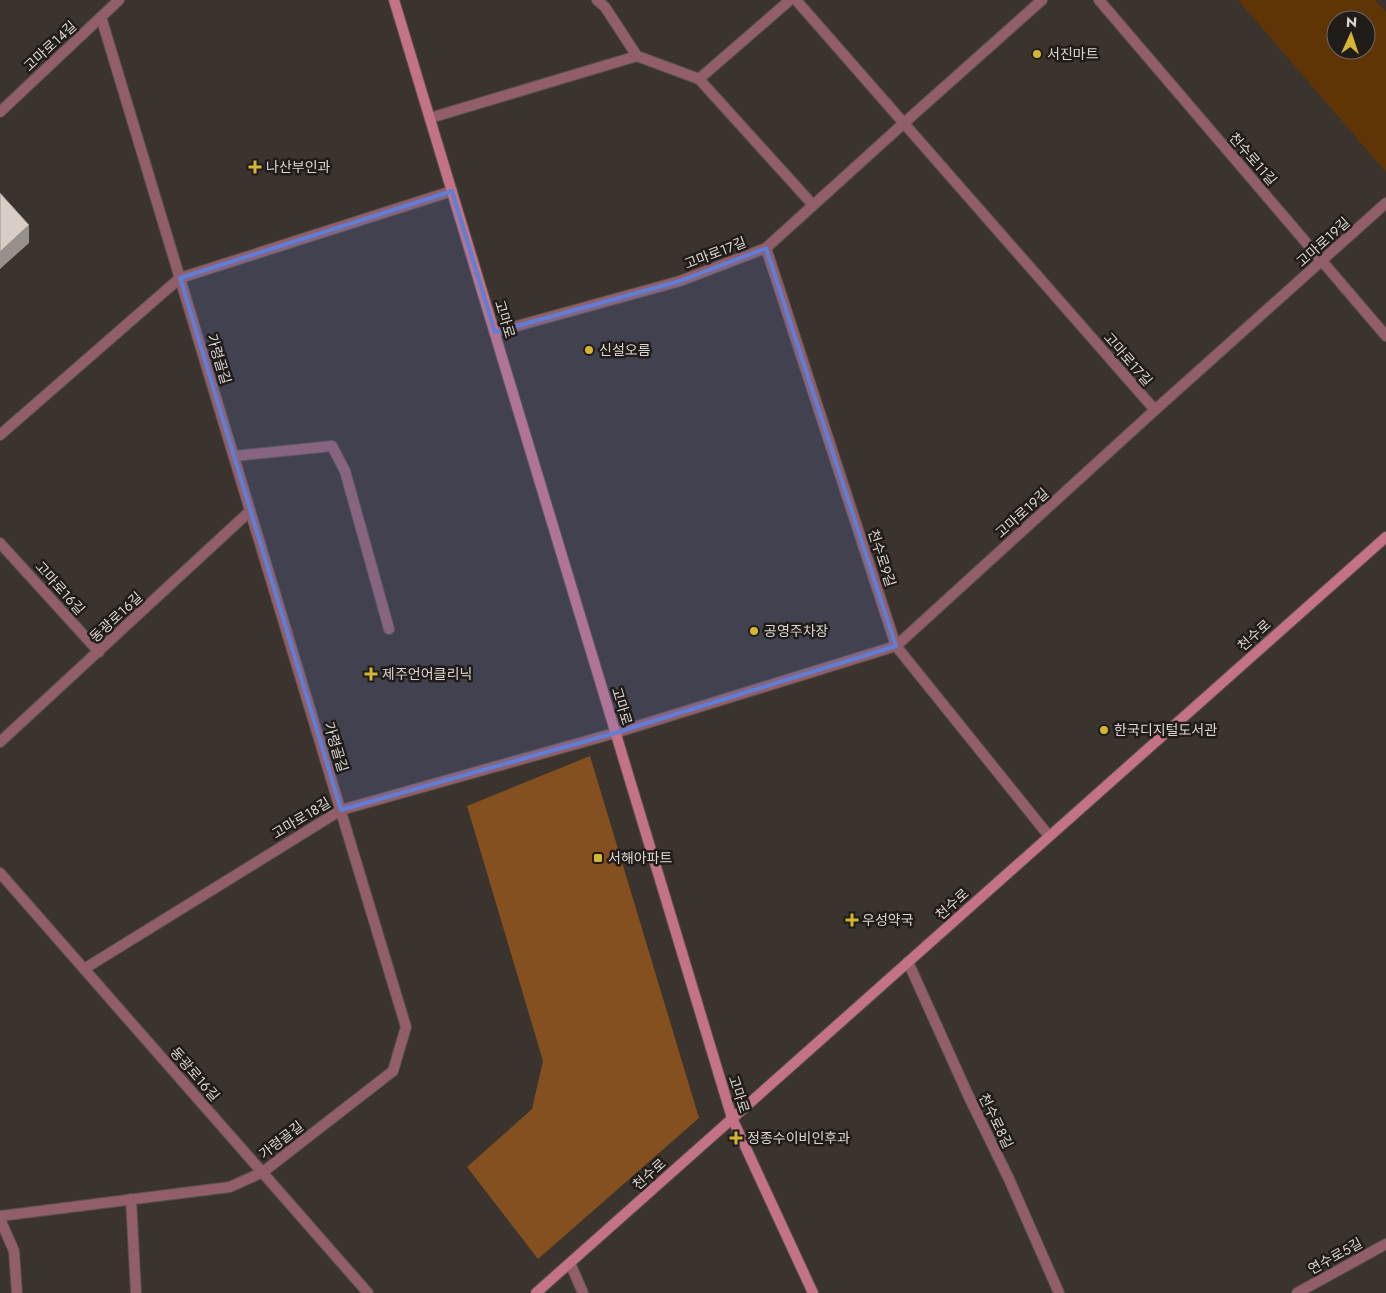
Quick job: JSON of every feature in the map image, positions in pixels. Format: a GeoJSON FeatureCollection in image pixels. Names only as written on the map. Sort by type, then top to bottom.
{"type":"FeatureCollection","features":[{"type":"Feature","properties":{"kind":"main road","name":"고마로"},"geometry":{"type":"LineString","coordinates":[[394,0],[732,1118],[813,1293]]}},
{"type":"Feature","properties":{"kind":"main road","name":"천수로"},"geometry":{"type":"LineString","coordinates":[[536,1293],[1386,537]]}},
{"type":"Feature","properties":{"kind":"street","name":"고마로14길"},"geometry":{"type":"LineString","coordinates":[[0,112],[119,0]]}},
{"type":"Feature","properties":{"kind":"street"},"geometry":{"type":"LineString","coordinates":[[597,0],[606,7],[637,56]]}},
{"type":"Feature","properties":{"kind":"street"},"geometry":{"type":"LineString","coordinates":[[699,79],[790,0]]}},
{"type":"Feature","properties":{"kind":"street","name":"고마로17길"},"geometry":{"type":"LineString","coordinates":[[796,0],[1155,410]]}},
{"type":"Feature","properties":{"kind":"street","name":"고마로17길"},"geometry":{"type":"LineString","coordinates":[[494,332],[680,281],[766,248],[1042,0]]}},
{"type":"Feature","properties":{"kind":"street","name":"천수로11길"},"geometry":{"type":"LineString","coordinates":[[1099,0],[1386,336]]}},
{"type":"Feature","properties":{"kind":"street","name":"가령골길"},"geometry":{"type":"LineString","coordinates":[[0,1217],[230,1187],[263,1172],[394,1071],[406,1027],[101,17]]}},
{"type":"Feature","properties":{"kind":"street"},"geometry":{"type":"LineString","coordinates":[[430,118],[637,56],[699,79],[813,205]]}},
{"type":"Feature","properties":{"kind":"street"},"geometry":{"type":"LineString","coordinates":[[0,435],[180,278],[452,191]]}},
{"type":"Feature","properties":{"kind":"street","name":"고마로19길"},"geometry":{"type":"LineString","coordinates":[[615,733],[896,646],[1386,203]]}},
{"type":"Feature","properties":{"kind":"street","name":"천수로9길"},"geometry":{"type":"LineString","coordinates":[[766,248],[896,646],[1049,836]]}},
{"type":"Feature","properties":{"kind":"street"},"geometry":{"type":"LineString","coordinates":[[234,456],[332,446],[345,472],[389,629]]}},
{"type":"Feature","properties":{"kind":"street","name":"동광로16길"},"geometry":{"type":"LineString","coordinates":[[0,742],[250,511]]}},
{"type":"Feature","properties":{"kind":"street","name":"고마로16길"},"geometry":{"type":"LineString","coordinates":[[0,543],[99,652]]}},
{"type":"Feature","properties":{"kind":"street","name":"고마로18길"},"geometry":{"type":"LineString","coordinates":[[84,969],[341,810],[615,733]]}},
{"type":"Feature","properties":{"kind":"street","name":"동광로16길"},"geometry":{"type":"LineString","coordinates":[[0,873],[368,1293]]}},
{"type":"Feature","properties":{"kind":"street","name":"천수로8길"},"geometry":{"type":"LineString","coordinates":[[908,962],[969,1098],[1009,1179],[1059,1293]]}},
{"type":"Feature","properties":{"kind":"street"},"geometry":{"type":"LineString","coordinates":[[131,1199],[136,1293]]}},
{"type":"Feature","properties":{"kind":"street"},"geometry":{"type":"LineString","coordinates":[[0,1217],[14,1251],[17,1293]]}},
{"type":"Feature","properties":{"kind":"street","name":"연수로5길"},"geometry":{"type":"LineString","coordinates":[[1298,1293],[1386,1244]]}},
{"type":"Feature","properties":{"kind":"street"},"geometry":{"type":"LineString","coordinates":[[570,1263],[583,1293]]}},
{"type":"Feature","properties":{"kind":"highlighted area"},"geometry":{"type":"Polygon","coordinates":[[[452,191],[495,332],[680,281],[766,248],[896,646],[615,733],[341,810],[180,278],[452,191]]]}},
{"type":"Feature","properties":{"kind":"shaded area"},"geometry":{"type":"Polygon","coordinates":[[[1238,0],[1375,0],[1386,12],[1386,172],[1238,0]]]}},
{"type":"Feature","properties":{"kind":"shaded area"},"geometry":{"type":"Polygon","coordinates":[[[590,756],[699,1118],[538,1259],[467,1167],[532,1109],[543,1061],[467,806],[590,756]]]}},
{"type":"Feature","properties":{"kind":"building"},"geometry":{"type":"Polygon","coordinates":[[[0,193],[29,225],[0,252],[0,193]]]}},
{"type":"Feature","properties":{"kind":"place","name":"서진마트"},"geometry":{"type":"Point","coordinates":[1037,54]}},
{"type":"Feature","properties":{"kind":"place","name":"나산부인과"},"geometry":{"type":"Point","coordinates":[255,167]}},
{"type":"Feature","properties":{"kind":"place","name":"신설오름"},"geometry":{"type":"Point","coordinates":[589,350]}},
{"type":"Feature","properties":{"kind":"place","name":"공영주차장"},"geometry":{"type":"Point","coordinates":[754,631]}},
{"type":"Feature","properties":{"kind":"place","name":"제주언어클리닉"},"geometry":{"type":"Point","coordinates":[371,674]}},
{"type":"Feature","properties":{"kind":"place","name":"한국디지털도서관"},"geometry":{"type":"Point","coordinates":[1104,730]}},
{"type":"Feature","properties":{"kind":"place","name":"서해아파트"},"geometry":{"type":"Point","coordinates":[598,858]}},
{"type":"Feature","properties":{"kind":"place","name":"우성약국"},"geometry":{"type":"Point","coordinates":[852,920]}},
{"type":"Feature","properties":{"kind":"place","name":"정종수이비인후과"},"geometry":{"type":"Point","coordinates":[736,1138]}}]}
